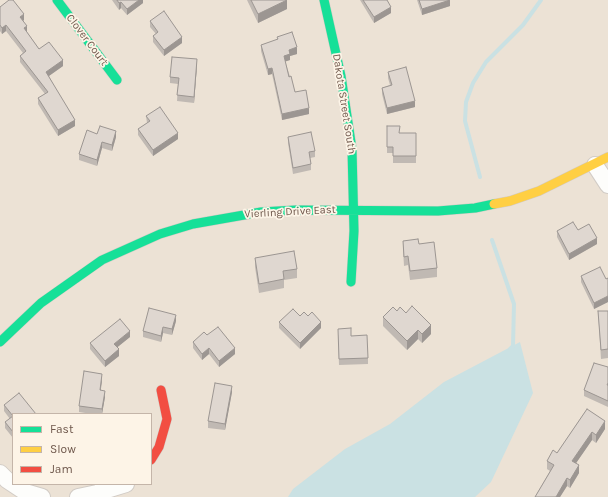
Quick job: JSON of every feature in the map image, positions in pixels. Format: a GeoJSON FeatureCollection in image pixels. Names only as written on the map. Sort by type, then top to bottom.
{"type":"FeatureCollection","features":[{"type":"Feature","properties":{"kind":"street","name":"Clover Court"},"geometry":{"type":"LineString","coordinates":[[57,0],[117,80]]}},
{"type":"Feature","properties":{"kind":"street","name":"Dakota Street South"},"geometry":{"type":"LineString","coordinates":[[324,0],[331,25],[348,114],[352,149],[353,210],[351,282]]}},
{"type":"Feature","properties":{"kind":"street","name":"Vierling Drive East"},"geometry":{"type":"LineString","coordinates":[[0,342],[40,303],[69,281],[102,260],[160,234],[194,224],[261,212],[353,210],[438,211],[475,208],[510,201],[539,191],[602,161]]}},
{"type":"Feature","properties":{"kind":"street"},"geometry":{"type":"LineString","coordinates":[[602,161],[608,185]]}},
{"type":"Feature","properties":{"kind":"street"},"geometry":{"type":"LineString","coordinates":[[152,458],[159,447],[167,420],[161,390]]}},
{"type":"Feature","properties":{"kind":"street"},"geometry":{"type":"LineString","coordinates":[[0,473],[12,483]]}},
{"type":"Feature","properties":{"kind":"street"},"geometry":{"type":"LineString","coordinates":[[14,485],[25,492],[42,497]]}},
{"type":"Feature","properties":{"kind":"street"},"geometry":{"type":"LineString","coordinates":[[78,497],[123,485]]}},
{"type":"Feature","properties":{"kind":"shaded area"},"geometry":{"type":"Polygon","coordinates":[[[0,0],[608,0],[608,497],[0,497],[0,0]]]}},
{"type":"Feature","properties":{"kind":"water"},"geometry":{"type":"Polygon","coordinates":[[[520,342],[533,393],[491,482],[475,497],[288,497],[293,489],[345,449],[390,424],[444,382],[520,342]]]}},
{"type":"Feature","properties":{"kind":"building"},"geometry":{"type":"Polygon","coordinates":[[[9,0],[13,0],[24,14],[20,17],[27,26],[24,28],[39,49],[49,42],[63,60],[46,72],[75,120],[58,130],[38,98],[48,92],[20,56],[26,51],[6,25],[2,28],[0,25],[0,7],[9,0]]]}},
{"type":"Feature","properties":{"kind":"building"},"geometry":{"type":"Polygon","coordinates":[[[117,0],[139,0],[127,9],[117,0]]]}},
{"type":"Feature","properties":{"kind":"building"},"geometry":{"type":"Polygon","coordinates":[[[251,0],[287,0],[258,14],[251,0]]]}},
{"type":"Feature","properties":{"kind":"building"},"geometry":{"type":"Polygon","coordinates":[[[363,0],[387,0],[391,7],[374,17],[363,0]]]}},
{"type":"Feature","properties":{"kind":"building"},"geometry":{"type":"Polygon","coordinates":[[[419,0],[450,0],[422,9],[419,0]]]}},
{"type":"Feature","properties":{"kind":"building"},"geometry":{"type":"Polygon","coordinates":[[[164,11],[182,37],[164,50],[153,36],[158,32],[150,21],[164,11]]]}},
{"type":"Feature","properties":{"kind":"building"},"geometry":{"type":"Polygon","coordinates":[[[292,32],[297,47],[289,50],[290,54],[284,56],[289,77],[291,76],[295,92],[306,90],[309,108],[282,114],[272,68],[268,69],[261,45],[292,32]]]}},
{"type":"Feature","properties":{"kind":"building"},"geometry":{"type":"Polygon","coordinates":[[[172,57],[197,59],[194,97],[177,95],[179,78],[170,77],[172,57]]]}},
{"type":"Feature","properties":{"kind":"building"},"geometry":{"type":"Polygon","coordinates":[[[406,67],[415,101],[387,108],[382,88],[392,85],[388,72],[406,67]]]}},
{"type":"Feature","properties":{"kind":"building"},"geometry":{"type":"Polygon","coordinates":[[[160,107],[178,133],[153,150],[138,129],[150,121],[146,116],[160,107]]]}},
{"type":"Feature","properties":{"kind":"building"},"geometry":{"type":"Polygon","coordinates":[[[100,126],[116,131],[112,145],[102,142],[97,160],[79,154],[87,130],[97,134],[100,126]]]}},
{"type":"Feature","properties":{"kind":"building"},"geometry":{"type":"Polygon","coordinates":[[[387,126],[400,126],[399,133],[416,133],[416,156],[393,156],[393,147],[387,147],[387,126]]]}},
{"type":"Feature","properties":{"kind":"building"},"geometry":{"type":"Polygon","coordinates":[[[311,132],[315,151],[309,152],[311,164],[293,168],[288,137],[311,132]]]}},
{"type":"Feature","properties":{"kind":"building"},"geometry":{"type":"Polygon","coordinates":[[[573,222],[578,230],[589,224],[597,238],[569,254],[557,231],[573,222]]]}},
{"type":"Feature","properties":{"kind":"building"},"geometry":{"type":"Polygon","coordinates":[[[418,239],[419,244],[434,242],[437,268],[410,271],[408,256],[404,257],[403,241],[418,239]]]}},
{"type":"Feature","properties":{"kind":"building"},"geometry":{"type":"Polygon","coordinates":[[[294,251],[297,269],[283,271],[284,279],[259,284],[255,258],[294,251]]]}},
{"type":"Feature","properties":{"kind":"building"},"geometry":{"type":"Polygon","coordinates":[[[600,267],[606,279],[608,278],[608,296],[594,303],[581,276],[600,267]]]}},
{"type":"Feature","properties":{"kind":"building"},"geometry":{"type":"Polygon","coordinates":[[[412,306],[431,325],[422,334],[418,330],[407,341],[383,317],[393,307],[397,311],[400,307],[406,313],[412,306]]]}},
{"type":"Feature","properties":{"kind":"building"},"geometry":{"type":"Polygon","coordinates":[[[149,308],[176,315],[172,329],[163,327],[161,336],[143,331],[149,308]]]}},
{"type":"Feature","properties":{"kind":"building"},"geometry":{"type":"Polygon","coordinates":[[[293,309],[300,316],[304,312],[308,316],[312,312],[321,322],[300,343],[279,322],[293,309]]]}},
{"type":"Feature","properties":{"kind":"building"},"geometry":{"type":"Polygon","coordinates":[[[598,311],[608,311],[608,349],[601,350],[598,311]]]}},
{"type":"Feature","properties":{"kind":"building"},"geometry":{"type":"Polygon","coordinates":[[[120,319],[130,331],[114,344],[119,349],[105,361],[90,343],[120,319]]]}},
{"type":"Feature","properties":{"kind":"building"},"geometry":{"type":"Polygon","coordinates":[[[218,327],[235,348],[219,361],[209,348],[202,354],[193,342],[204,332],[207,335],[218,327]]]}},
{"type":"Feature","properties":{"kind":"building"},"geometry":{"type":"Polygon","coordinates":[[[351,328],[351,336],[367,335],[368,358],[339,359],[338,329],[351,328]]]}},
{"type":"Feature","properties":{"kind":"building"},"geometry":{"type":"Polygon","coordinates":[[[594,363],[608,367],[608,401],[584,390],[594,363]]]}},
{"type":"Feature","properties":{"kind":"building"},"geometry":{"type":"Polygon","coordinates":[[[84,371],[102,374],[100,390],[105,391],[102,409],[79,406],[84,371]]]}},
{"type":"Feature","properties":{"kind":"building"},"geometry":{"type":"Polygon","coordinates":[[[215,383],[232,386],[225,424],[208,421],[215,383]]]}},
{"type":"Feature","properties":{"kind":"building"},"geometry":{"type":"Polygon","coordinates":[[[19,393],[35,413],[12,413],[12,415],[4,405],[19,393]]]}},
{"type":"Feature","properties":{"kind":"building"},"geometry":{"type":"Polygon","coordinates":[[[587,409],[605,421],[596,435],[592,432],[572,461],[579,465],[570,480],[567,478],[556,497],[535,497],[554,465],[547,461],[553,450],[557,453],[587,409]]]}},
{"type":"Feature","properties":{"kind":"building"},"geometry":{"type":"Polygon","coordinates":[[[12,417],[12,431],[5,422],[12,417]]]}},
{"type":"Feature","properties":{"kind":"waterway"},"geometry":{"type":"LineString","coordinates":[[480,177],[465,121],[466,102],[473,83],[486,62],[523,25],[541,0]]}},
{"type":"Feature","properties":{"kind":"waterway"},"geometry":{"type":"LineString","coordinates":[[492,240],[514,304],[513,346],[510,349]]}},
{"type":"Feature","properties":{"kind":"traffic: fast"},"geometry":{"type":"LineString","coordinates":[[57,0],[117,80]]}},
{"type":"Feature","properties":{"kind":"traffic: fast"},"geometry":{"type":"LineString","coordinates":[[324,0],[341,76],[352,149],[354,231],[351,282]]}},
{"type":"Feature","properties":{"kind":"traffic: fast"},"geometry":{"type":"LineString","coordinates":[[0,342],[41,303],[102,260],[160,234],[193,224],[261,212],[296,210],[438,211],[475,208],[494,204]]}},
{"type":"Feature","properties":{"kind":"traffic: slow"},"geometry":{"type":"LineString","coordinates":[[494,204],[510,201],[539,191],[608,157]]}},
{"type":"Feature","properties":{"kind":"traffic: jam"},"geometry":{"type":"LineString","coordinates":[[152,458],[159,447],[167,419],[161,390]]}}]}
